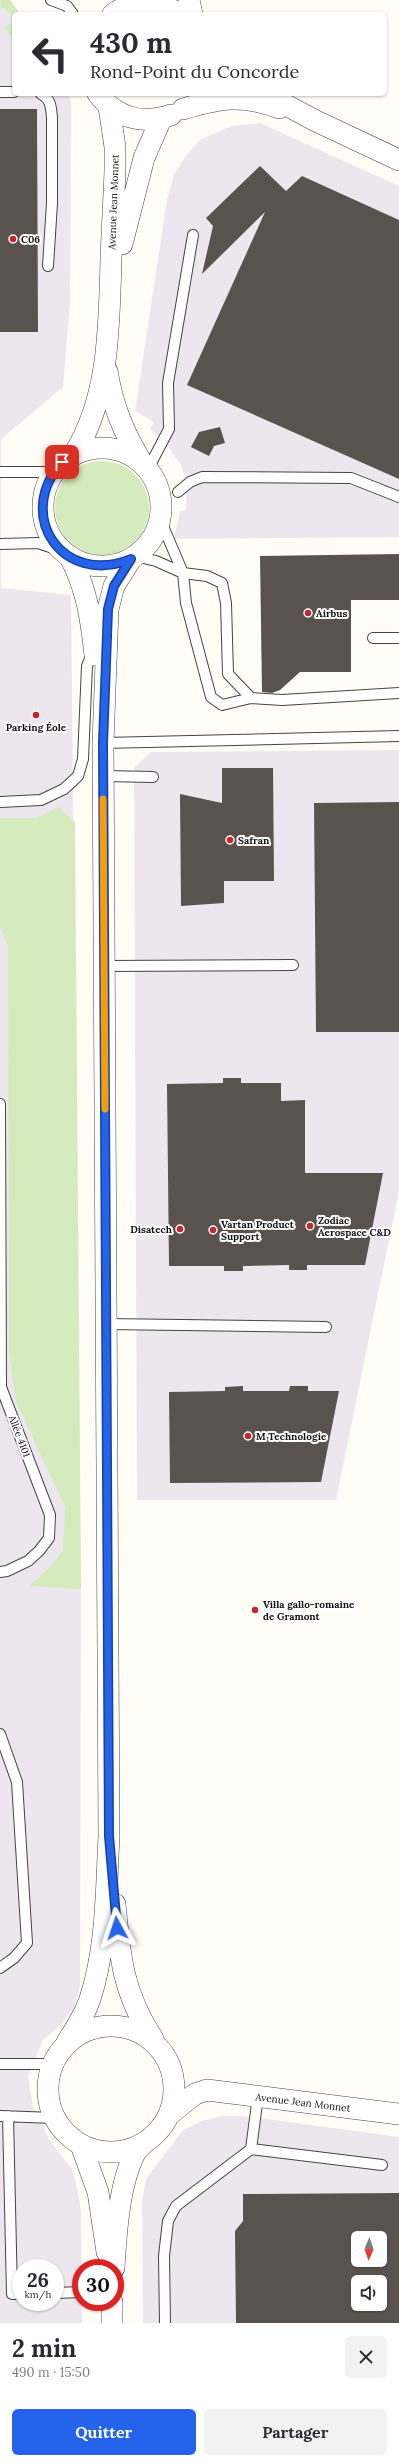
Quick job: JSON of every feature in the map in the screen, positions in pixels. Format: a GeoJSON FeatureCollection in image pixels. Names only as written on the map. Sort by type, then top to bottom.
{"type":"FeatureCollection","features":[{"type":"Feature","properties":{"kind":"street"},"geometry":{"type":"LineString","coordinates":[[189,0],[192,12]]}},
{"type":"Feature","properties":{"kind":"street"},"geometry":{"type":"LineString","coordinates":[[115,12],[120,8],[138,1],[171,8],[177,12]]}},
{"type":"Feature","properties":{"kind":"street"},"geometry":{"type":"LineString","coordinates":[[269,96],[316,121],[399,160]]}},
{"type":"Feature","properties":{"kind":"street"},"geometry":{"type":"LineString","coordinates":[[103,101],[125,117],[143,121],[161,119],[189,101],[243,98],[262,102],[316,121]]}},
{"type":"Feature","properties":{"kind":"street","name":"Avenue Jean Monnet"},"geometry":{"type":"LineString","coordinates":[[74,454],[83,440],[94,411],[106,363],[110,298],[115,147],[103,101]]}},
{"type":"Feature","properties":{"kind":"street","name":"Avenue Jean Monnet"},"geometry":{"type":"LineString","coordinates":[[110,298],[137,179],[144,158],[161,119]]}},
{"type":"Feature","properties":{"kind":"street","name":"Avenue Jean Monnet"},"geometry":{"type":"LineString","coordinates":[[106,363],[112,401],[119,420],[145,466]]}},
{"type":"Feature","properties":{"kind":"street"},"geometry":{"type":"LineString","coordinates":[[103,743],[92,619],[84,585],[66,554],[51,538],[44,522],[42,505],[45,488],[53,472],[62,462],[74,454],[88,449],[102,447],[117,449],[130,454],[145,466],[160,494],[160,519],[151,540],[133,557],[114,586],[108,609],[103,776],[109,1836],[105,1915],[97,1972],[86,2010],[52,2064],[47,2096],[54,2118],[63,2131],[81,2145],[106,2152],[128,2150],[145,2142]]}},
{"type":"Feature","properties":{"kind":"street"},"geometry":{"type":"LineString","coordinates":[[66,554],[81,563],[106,566],[133,557]]}},
{"type":"Feature","properties":{"kind":"street"},"geometry":{"type":"LineString","coordinates":[[109,1836],[122,1966],[137,2015],[171,2066],[175,2087],[170,2114]]}},
{"type":"Feature","properties":{"kind":"street"},"geometry":{"type":"LineString","coordinates":[[67,2042],[86,2029],[106,2025],[128,2027],[156,2043]]}},
{"type":"Feature","properties":{"kind":"street","name":"Avenue Jean Monnet"},"geometry":{"type":"LineString","coordinates":[[171,2066],[208,2090],[399,2114]]}},
{"type":"Feature","properties":{"kind":"street"},"geometry":{"type":"LineString","coordinates":[[115,2259],[119,2221],[128,2172],[135,2152],[161,2128],[170,2114],[195,2094],[208,2090]]}},
{"type":"Feature","properties":{"kind":"street"},"geometry":{"type":"LineString","coordinates":[[81,2145],[98,2192],[108,2259]]}},
{"type":"Feature","properties":{"kind":"street"},"geometry":{"type":"LineString","coordinates":[[112,2311],[112,2323]]}},
{"type":"Feature","properties":{"kind":"lane"},"geometry":{"type":"LineString","coordinates":[[51,0],[67,6],[72,12]]}},
{"type":"Feature","properties":{"kind":"lane"},"geometry":{"type":"LineString","coordinates":[[0,92],[12,92]]}},
{"type":"Feature","properties":{"kind":"lane"},"geometry":{"type":"LineString","coordinates":[[44,96],[48,98],[52,118],[52,203],[48,266]]}},
{"type":"Feature","properties":{"kind":"lane"},"geometry":{"type":"LineString","coordinates":[[145,466],[169,429],[168,383],[192,235]]}},
{"type":"Feature","properties":{"kind":"lane"},"geometry":{"type":"LineString","coordinates":[[0,472],[53,472]]}},
{"type":"Feature","properties":{"kind":"lane"},"geometry":{"type":"LineString","coordinates":[[178,492],[190,482],[202,477],[351,478],[399,497]]}},
{"type":"Feature","properties":{"kind":"lane"},"geometry":{"type":"LineString","coordinates":[[160,519],[183,573],[186,603],[211,697],[222,706],[251,698],[282,700],[399,693]]}},
{"type":"Feature","properties":{"kind":"lane"},"geometry":{"type":"LineString","coordinates":[[0,544],[38,543],[66,554]]}},
{"type":"Feature","properties":{"kind":"lane"},"geometry":{"type":"LineString","coordinates":[[133,557],[156,561],[183,573],[207,576],[222,583],[226,603],[228,674],[251,698]]}},
{"type":"Feature","properties":{"kind":"lane"},"geometry":{"type":"LineString","coordinates":[[373,638],[399,638]]}},
{"type":"Feature","properties":{"kind":"lane"},"geometry":{"type":"LineString","coordinates":[[0,802],[41,800],[64,789],[78,776],[83,759],[87,666],[94,647]]}},
{"type":"Feature","properties":{"kind":"lane"},"geometry":{"type":"LineString","coordinates":[[103,743],[399,736]]}},
{"type":"Feature","properties":{"kind":"lane"},"geometry":{"type":"LineString","coordinates":[[103,776],[153,777]]}},
{"type":"Feature","properties":{"kind":"lane"},"geometry":{"type":"LineString","coordinates":[[104,966],[293,965]]}},
{"type":"Feature","properties":{"kind":"lane","name":"Allée 4101"},"geometry":{"type":"LineString","coordinates":[[0,1104],[1,1387],[50,1515],[49,1538],[39,1551],[28,1561],[7,1571],[0,1572]]}},
{"type":"Feature","properties":{"kind":"lane"},"geometry":{"type":"LineString","coordinates":[[106,1324],[326,1327]]}},
{"type":"Feature","properties":{"kind":"lane"},"geometry":{"type":"LineString","coordinates":[[0,1734],[17,1782],[27,1943],[14,1958],[0,1968]]}},
{"type":"Feature","properties":{"kind":"lane"},"geometry":{"type":"LineString","coordinates":[[0,2064],[52,2064]]}},
{"type":"Feature","properties":{"kind":"lane"},"geometry":{"type":"LineString","coordinates":[[251,2149],[258,2096]]}},
{"type":"Feature","properties":{"kind":"lane"},"geometry":{"type":"LineString","coordinates":[[12,2294],[4,2116],[54,2118]]}},
{"type":"Feature","properties":{"kind":"lane"},"geometry":{"type":"LineString","coordinates":[[165,2323],[164,2256],[168,2221],[176,2206],[251,2149],[382,2165]]}},
{"type":"Feature","properties":{"kind":"shaded area"},"geometry":{"type":"Polygon","coordinates":[[[0,0],[10,0],[19,12],[12,12],[12,96],[69,96],[71,103],[70,303],[63,387],[1,439],[1,588],[71,595],[81,1589],[80,1985],[74,2007],[62,2024],[43,2040],[28,2076],[33,2106],[50,2141],[72,2169],[78,2192],[81,2212],[81,2259],[72,2259],[72,2311],[82,2311],[82,2323],[0,2323],[0,0]]]}},
{"type":"Feature","properties":{"kind":"shaded area"},"geometry":{"type":"Polygon","coordinates":[[[260,123],[399,186],[399,537],[174,539],[180,511],[186,511],[187,488],[182,467],[169,448],[150,429],[154,422],[135,411],[167,200],[174,174],[187,154],[201,139],[232,126],[260,123]]]}},
{"type":"Feature","properties":{"kind":"shaded area"},"geometry":{"type":"Polygon","coordinates":[[[399,750],[399,1191],[336,1500],[137,1500],[134,768],[151,752],[399,750]]]}},
{"type":"Feature","properties":{"kind":"shaded area"},"geometry":{"type":"Polygon","coordinates":[[[223,2116],[244,2116],[399,2137],[399,2323],[143,2323],[142,2203],[146,2179],[183,2130],[201,2121],[223,2116]]]}},
{"type":"Feature","properties":{"kind":"green space"},"geometry":{"type":"Polygon","coordinates":[[[0,0],[10,0],[19,12],[12,12],[12,18],[5,7],[1,10],[0,0]]]}},
{"type":"Feature","properties":{"kind":"green space"},"geometry":{"type":"Polygon","coordinates":[[[12,22],[12,38],[4,28],[12,22]]]}},
{"type":"Feature","properties":{"kind":"green space"},"geometry":{"type":"Polygon","coordinates":[[[102,461],[120,465],[135,475],[145,490],[149,508],[145,526],[135,541],[120,551],[102,555],[84,551],[69,541],[59,526],[55,508],[59,490],[69,475],[84,465],[102,461]]]}},
{"type":"Feature","properties":{"kind":"green space"},"geometry":{"type":"Polygon","coordinates":[[[59,807],[75,822],[81,1589],[29,1586],[49,1568],[63,1550],[65,1507],[16,1402],[9,1353],[8,946],[0,926],[0,818],[36,818],[59,807]]]}},
{"type":"Feature","properties":{"kind":"building","name":"C06"},"geometry":{"type":"Polygon","coordinates":[[[0,109],[37,109],[38,332],[0,332],[0,109]]]}},
{"type":"Feature","properties":{"kind":"building"},"geometry":{"type":"Polygon","coordinates":[[[260,166],[286,191],[302,176],[399,220],[399,479],[187,385],[265,212],[202,274],[213,226],[206,218],[260,166]]]}},
{"type":"Feature","properties":{"kind":"building"},"geometry":{"type":"Polygon","coordinates":[[[220,427],[225,443],[214,446],[209,456],[191,447],[199,432],[220,427]]]}},
{"type":"Feature","properties":{"kind":"building"},"geometry":{"type":"Polygon","coordinates":[[[399,554],[399,600],[351,600],[351,672],[300,672],[280,690],[272,693],[262,692],[260,556],[399,554]]]}},
{"type":"Feature","properties":{"kind":"building"},"geometry":{"type":"Polygon","coordinates":[[[222,768],[273,768],[274,881],[224,881],[224,903],[181,906],[180,794],[222,803],[222,768]]]}},
{"type":"Feature","properties":{"kind":"building"},"geometry":{"type":"Polygon","coordinates":[[[399,802],[399,1032],[316,1032],[314,803],[399,802]]]}},
{"type":"Feature","properties":{"kind":"building"},"geometry":{"type":"Polygon","coordinates":[[[223,1078],[241,1078],[241,1083],[281,1083],[281,1101],[305,1100],[305,1173],[383,1173],[365,1265],[307,1265],[307,1270],[289,1270],[289,1265],[243,1266],[243,1271],[224,1271],[224,1266],[169,1266],[167,1084],[223,1083],[223,1078]]]}},
{"type":"Feature","properties":{"kind":"building"},"geometry":{"type":"Polygon","coordinates":[[[243,1386],[243,1391],[289,1391],[290,1386],[308,1386],[308,1391],[339,1391],[321,1482],[170,1483],[169,1392],[225,1391],[225,1387],[243,1386]]]}},
{"type":"Feature","properties":{"kind":"building"},"geometry":{"type":"Polygon","coordinates":[[[399,2193],[399,2323],[236,2323],[235,2231],[243,2221],[243,2194],[399,2193]]]}},
{"type":"Feature","properties":{"kind":"slow traffic"},"geometry":{"type":"LineString","coordinates":[[103,799],[105,1109]]}},
{"type":"Feature","properties":{"kind":"place","name":"C06"},"geometry":{"type":"Point","coordinates":[13,239]}},
{"type":"Feature","properties":{"kind":"place","name":"Airbus"},"geometry":{"type":"Point","coordinates":[308,613]}},
{"type":"Feature","properties":{"kind":"place","name":"Parking Éole"},"geometry":{"type":"Point","coordinates":[36,715]}},
{"type":"Feature","properties":{"kind":"place","name":"Safran"},"geometry":{"type":"Point","coordinates":[230,840]}},
{"type":"Feature","properties":{"kind":"place","name":"Zodiac Aerospace C&D"},"geometry":{"type":"Point","coordinates":[310,1226]}},
{"type":"Feature","properties":{"kind":"place","name":"Disatech"},"geometry":{"type":"Point","coordinates":[180,1229]}},
{"type":"Feature","properties":{"kind":"place","name":"Vartan Product Support"},"geometry":{"type":"Point","coordinates":[213,1230]}},
{"type":"Feature","properties":{"kind":"place","name":"M Technologie"},"geometry":{"type":"Point","coordinates":[248,1436]}},
{"type":"Feature","properties":{"kind":"place","name":"Villa gallo-romaine de Gramont"},"geometry":{"type":"Point","coordinates":[255,1610]}},
{"type":"Feature","properties":{"kind":"route"},"geometry":{"type":"LineString","coordinates":[[62,462],[53,472],[45,488],[42,505],[44,522],[51,538],[62,551],[81,563],[94,566],[106,566],[119,564],[131,559],[114,586],[108,609],[103,743],[109,1836],[117,1928]]}}]}
